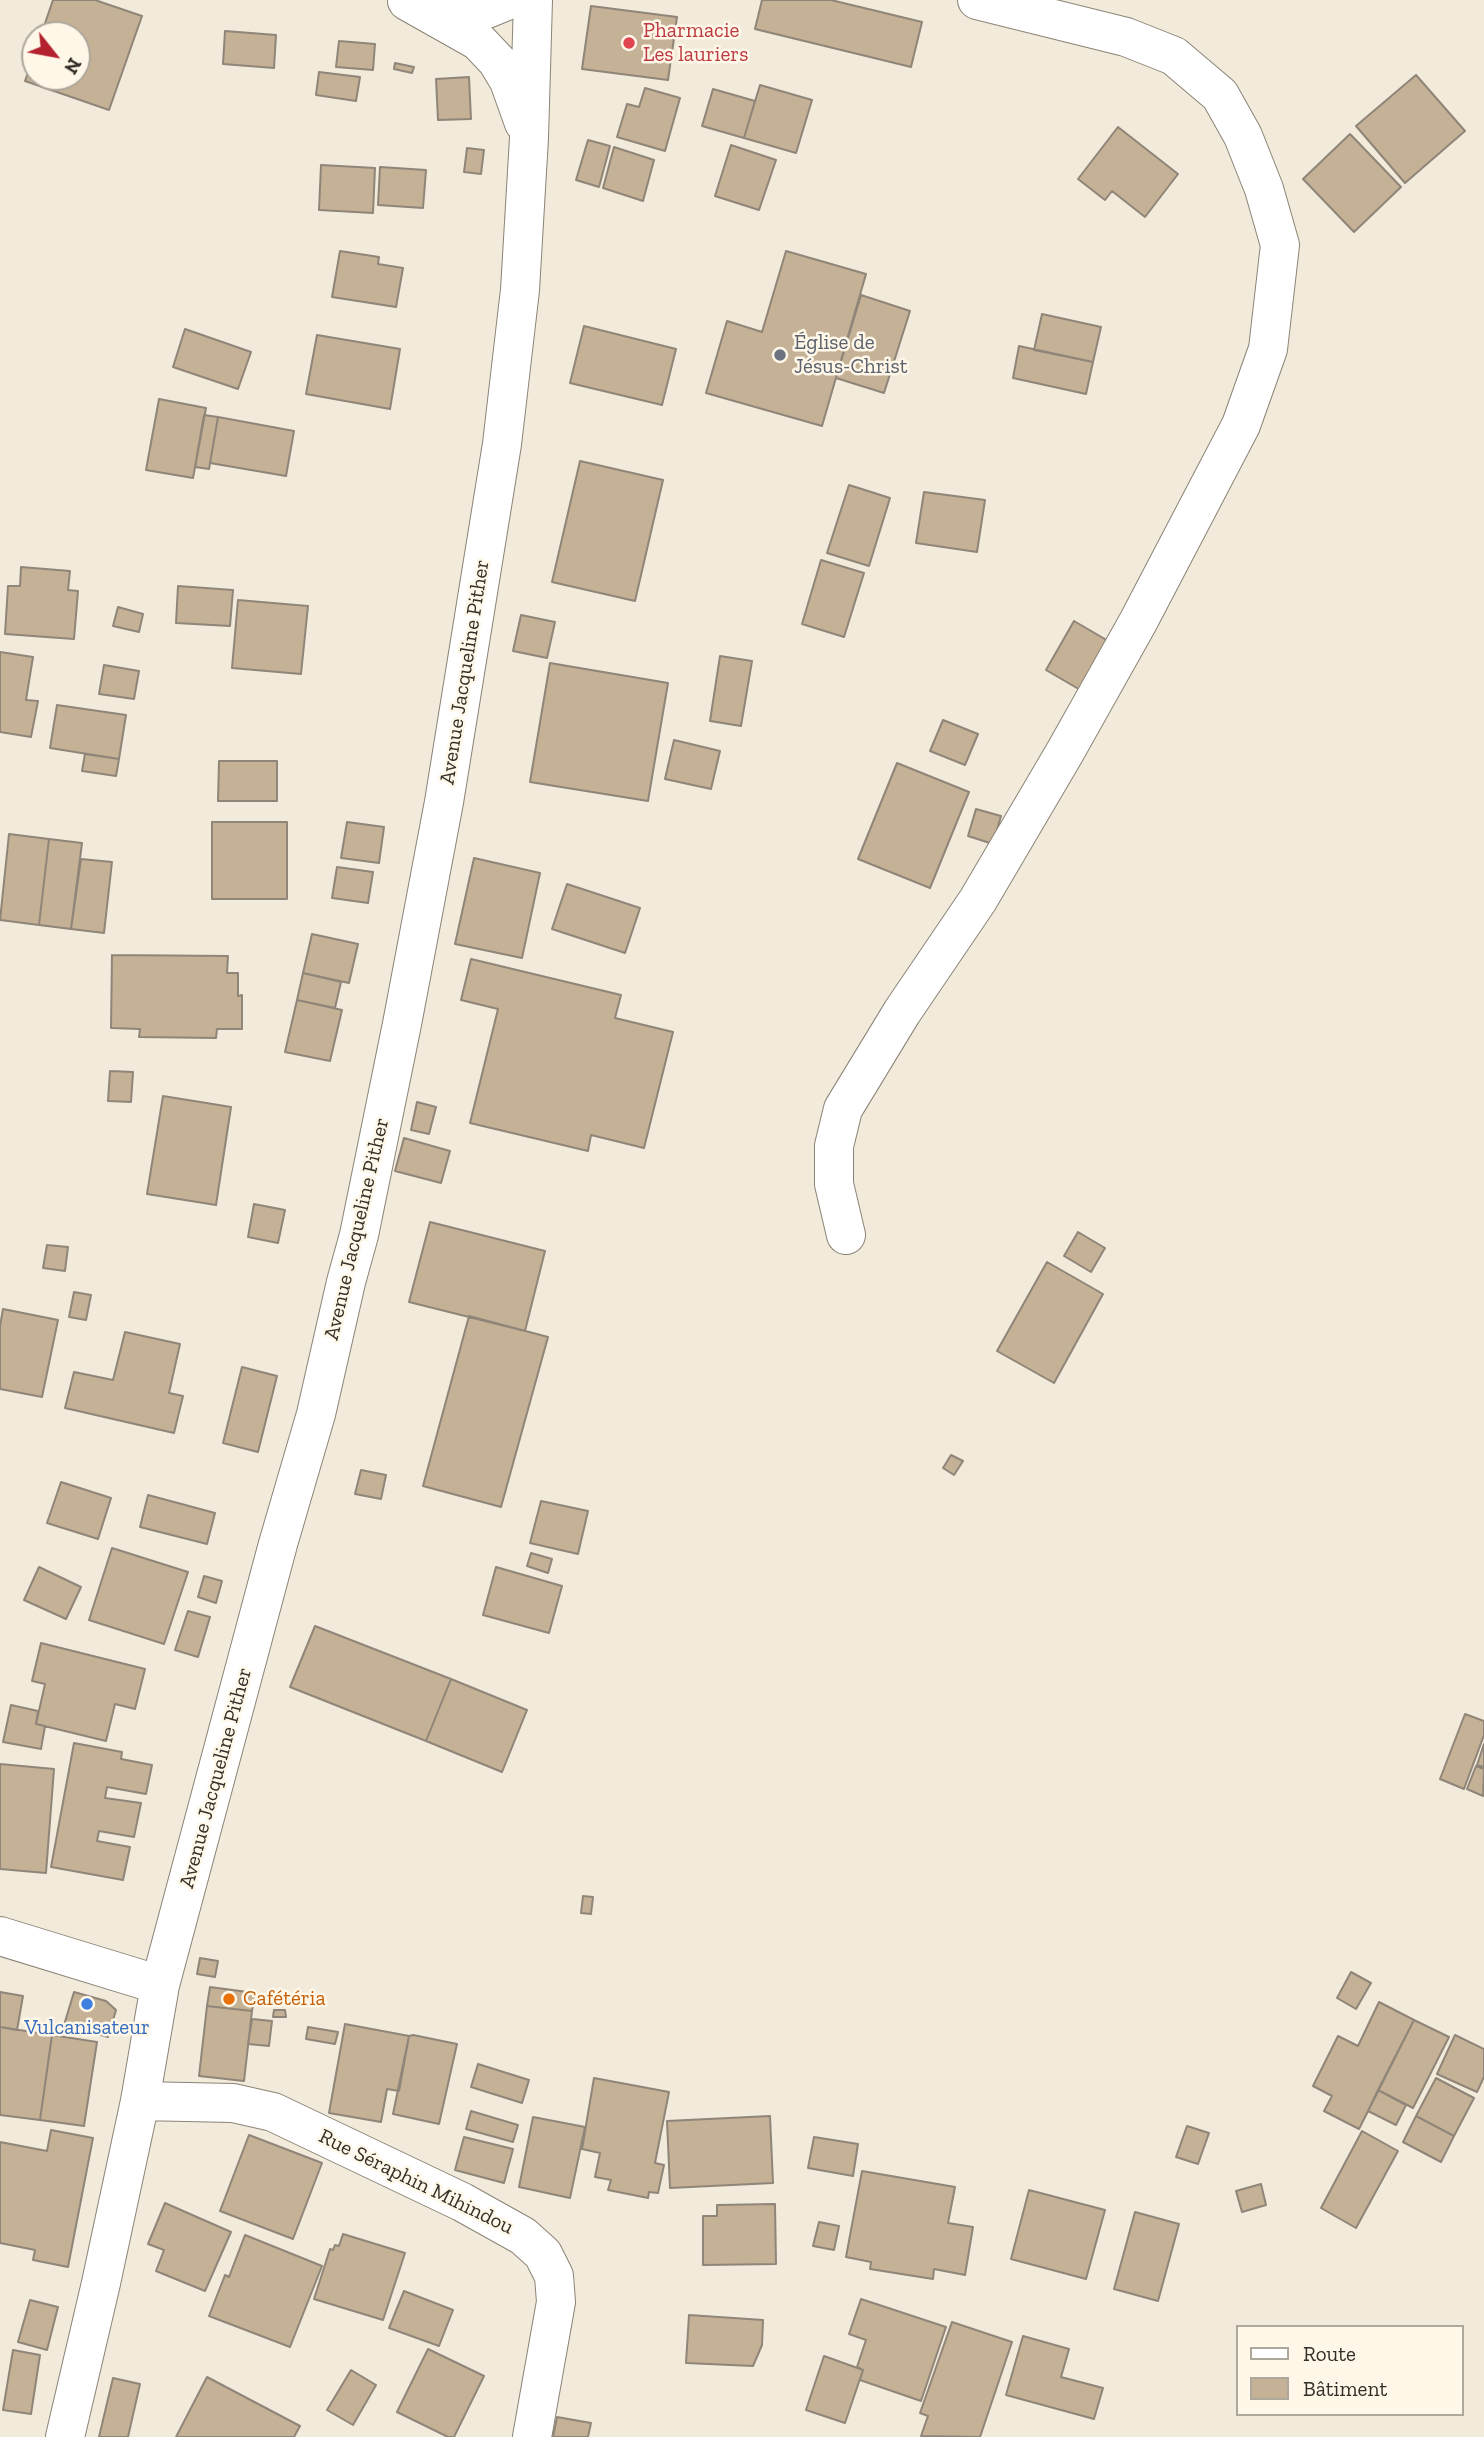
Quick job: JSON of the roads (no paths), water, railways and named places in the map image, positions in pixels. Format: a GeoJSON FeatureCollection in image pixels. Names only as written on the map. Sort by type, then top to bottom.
{"type":"FeatureCollection","features":[{"type":"Feature","properties":{"kind":"street"},"geometry":{"type":"LineString","coordinates":[[406,0],[464,12],[488,9],[509,0]]}},
{"type":"Feature","properties":{"kind":"street"},"geometry":{"type":"LineString","coordinates":[[406,0],[478,41],[497,61],[509,81],[529,138]]}},
{"type":"Feature","properties":{"kind":"street","name":"Avenue Jacqueline Pither"},"geometry":{"type":"LineString","coordinates":[[65,2437],[140,2101],[160,1985],[278,1544],[316,1414],[359,1236],[399,1037],[444,802],[502,444],[520,290],[529,138],[533,0]]}},
{"type":"Feature","properties":{"kind":"street"},"geometry":{"type":"LineString","coordinates":[[846,1235],[834,1184],[834,1146],[843,1109],[902,1012],[978,900],[1065,752],[1138,622],[1241,425],[1268,349],[1280,245],[1264,189],[1243,136],[1226,105],[1220,95],[1174,56],[1126,37],[977,0]]}},
{"type":"Feature","properties":{"kind":"street"},"geometry":{"type":"LineString","coordinates":[[0,1936],[160,1985]]}},
{"type":"Feature","properties":{"kind":"street","name":"Rue Séraphin Mihindou"},"geometry":{"type":"LineString","coordinates":[[140,2101],[233,2103],[273,2112],[462,2202],[523,2236],[543,2254],[554,2276],[556,2302],[532,2437]]}},
{"type":"Feature","properties":{"kind":"place","name":"Pharmacie Les lauriers"},"geometry":{"type":"Point","coordinates":[629,43]}},
{"type":"Feature","properties":{"kind":"place","name":"Église de Jésus-Christ"},"geometry":{"type":"Point","coordinates":[780,355]}},
{"type":"Feature","properties":{"kind":"place","name":"Cafétéria"},"geometry":{"type":"Point","coordinates":[229,1999]}},
{"type":"Feature","properties":{"kind":"place","name":"Vulcanisateur"},"geometry":{"type":"Point","coordinates":[87,2004]}}]}
